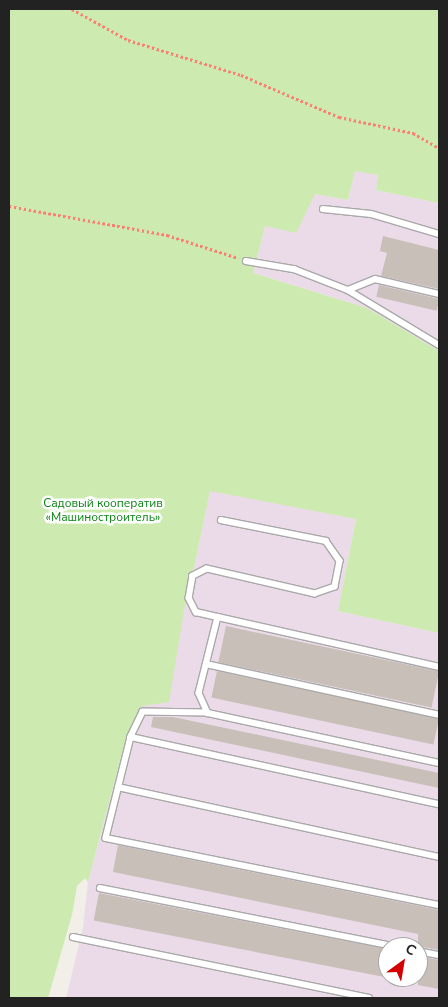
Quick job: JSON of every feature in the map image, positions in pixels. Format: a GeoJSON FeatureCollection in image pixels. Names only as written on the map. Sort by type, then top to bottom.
{"type":"FeatureCollection","features":[{"type":"Feature","properties":{"kind":"lane"},"geometry":{"type":"LineString","coordinates":[[324,209],[371,214],[439,234]]}},
{"type":"Feature","properties":{"kind":"lane"},"geometry":{"type":"LineString","coordinates":[[246,261],[294,269],[348,290],[439,345]]}},
{"type":"Feature","properties":{"kind":"lane"},"geometry":{"type":"LineString","coordinates":[[348,290],[375,279],[439,294]]}},
{"type":"Feature","properties":{"kind":"lane"},"geometry":{"type":"LineString","coordinates":[[221,520],[326,541],[340,561],[334,587],[315,594],[207,569],[193,576],[189,598],[196,612],[439,667]]}},
{"type":"Feature","properties":{"kind":"lane"},"geometry":{"type":"LineString","coordinates":[[208,713],[199,693],[218,617]]}},
{"type":"Feature","properties":{"kind":"lane"},"geometry":{"type":"LineString","coordinates":[[206,664],[439,715]]}},
{"type":"Feature","properties":{"kind":"lane"},"geometry":{"type":"LineString","coordinates":[[439,763],[208,713],[143,712],[131,738],[106,838],[439,905]]}},
{"type":"Feature","properties":{"kind":"lane"},"geometry":{"type":"LineString","coordinates":[[131,738],[439,804]]}},
{"type":"Feature","properties":{"kind":"lane"},"geometry":{"type":"LineString","coordinates":[[118,787],[439,857]]}},
{"type":"Feature","properties":{"kind":"lane"},"geometry":{"type":"LineString","coordinates":[[100,888],[378,943]]}},
{"type":"Feature","properties":{"kind":"lane"},"geometry":{"type":"LineString","coordinates":[[73,937],[369,998]]}},
{"type":"Feature","properties":{"kind":"path"},"geometry":{"type":"LineString","coordinates":[[72,9],[128,40],[241,75],[339,117],[413,133],[439,148]]}},
{"type":"Feature","properties":{"kind":"path"},"geometry":{"type":"LineString","coordinates":[[9,206],[167,234],[246,261]]}},
{"type":"Feature","properties":{"kind":"shaded area"},"geometry":{"type":"Polygon","coordinates":[[[355,170],[378,175],[376,190],[439,203],[439,351],[367,308],[253,273],[265,226],[315,194],[348,200],[355,170]]]}},
{"type":"Feature","properties":{"kind":"shaded area"},"geometry":{"type":"Polygon","coordinates":[[[210,490],[356,519],[338,611],[439,633],[439,998],[66,998],[83,928],[88,882],[126,738],[194,568],[210,490]]]}},
{"type":"Feature","properties":{"kind":"green space","name":"Садовый кооператив «Машиностроитель»"},"geometry":{"type":"Polygon","coordinates":[[[9,9],[439,9],[439,203],[376,190],[378,175],[355,171],[348,200],[315,194],[296,233],[265,226],[253,273],[367,308],[439,351],[439,633],[338,611],[356,519],[210,491],[194,568],[190,574],[169,702],[142,706],[126,738],[88,882],[85,878],[77,886],[72,915],[48,998],[9,998],[9,9]]]}},
{"type":"Feature","properties":{"kind":"building"},"geometry":{"type":"Polygon","coordinates":[[[383,236],[439,250],[439,289],[381,276],[387,253],[380,251],[383,236]]]}},
{"type":"Feature","properties":{"kind":"building"},"geometry":{"type":"Polygon","coordinates":[[[379,285],[439,299],[437,311],[376,297],[379,285]]]}},
{"type":"Feature","properties":{"kind":"building"},"geometry":{"type":"Polygon","coordinates":[[[226,626],[439,671],[432,708],[218,662],[226,626]]]}},
{"type":"Feature","properties":{"kind":"building"},"geometry":{"type":"Polygon","coordinates":[[[217,671],[439,718],[433,745],[211,697],[217,671]]]}},
{"type":"Feature","properties":{"kind":"building"},"geometry":{"type":"Polygon","coordinates":[[[153,717],[173,717],[439,773],[439,788],[151,727],[153,717]]]}},
{"type":"Feature","properties":{"kind":"building"},"geometry":{"type":"Polygon","coordinates":[[[118,845],[439,910],[439,950],[428,948],[428,937],[418,937],[418,934],[113,872],[118,845]]]}},
{"type":"Feature","properties":{"kind":"building"},"geometry":{"type":"Polygon","coordinates":[[[99,893],[378,947],[378,976],[94,920],[99,893]]]}},
{"type":"Feature","properties":{"kind":"building"},"geometry":{"type":"Polygon","coordinates":[[[428,958],[439,960],[439,989],[428,987],[428,958]]]}}]}
